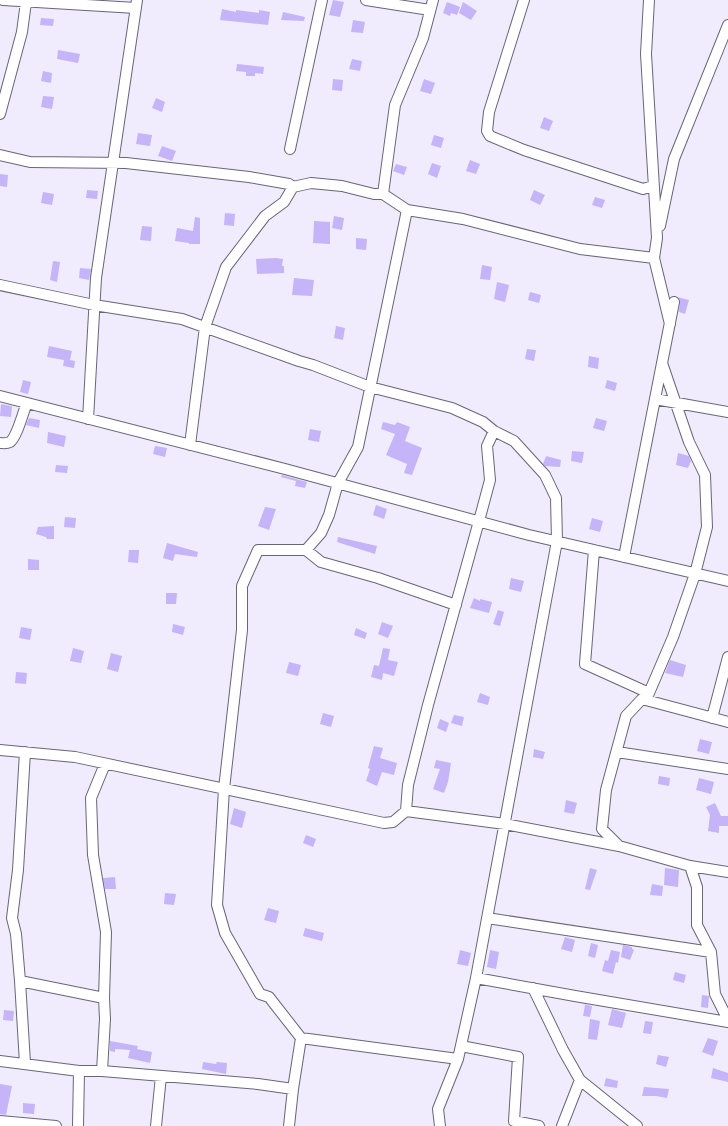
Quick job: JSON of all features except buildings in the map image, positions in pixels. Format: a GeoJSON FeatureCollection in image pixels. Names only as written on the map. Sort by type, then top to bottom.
{"type":"FeatureCollection","features":[{"type":"Feature","properties":{"kind":"street"},"geometry":{"type":"LineString","coordinates":[[2,0],[26,2],[137,4],[96,278],[88,419]]}},
{"type":"Feature","properties":{"kind":"street"},"geometry":{"type":"LineString","coordinates":[[290,149],[322,0]]}},
{"type":"Feature","properties":{"kind":"street"},"geometry":{"type":"LineString","coordinates":[[366,0],[430,10]]}},
{"type":"Feature","properties":{"kind":"street"},"geometry":{"type":"LineString","coordinates":[[382,194],[395,104],[423,38],[433,0]]}},
{"type":"Feature","properties":{"kind":"street"},"geometry":{"type":"LineString","coordinates":[[524,0],[489,112],[487,130],[490,136],[524,150],[643,189],[654,186]]}},
{"type":"Feature","properties":{"kind":"street"},"geometry":{"type":"LineString","coordinates":[[649,0],[646,54],[657,238]]}},
{"type":"Feature","properties":{"kind":"street"},"geometry":{"type":"LineString","coordinates":[[0,114],[22,32],[26,2]]}},
{"type":"Feature","properties":{"kind":"street"},"geometry":{"type":"LineString","coordinates":[[670,324],[654,258],[657,238],[674,159],[728,25]]}},
{"type":"Feature","properties":{"kind":"street"},"geometry":{"type":"LineString","coordinates":[[0,155],[30,162],[126,164],[249,177],[289,184],[293,187],[311,183],[342,186],[374,194],[382,194],[407,210],[463,219],[580,249],[654,258]]}},
{"type":"Feature","properties":{"kind":"street"},"geometry":{"type":"LineString","coordinates":[[190,445],[205,328],[226,267],[265,216],[284,202],[293,187]]}},
{"type":"Feature","properties":{"kind":"street"},"geometry":{"type":"LineString","coordinates":[[306,550],[321,533],[329,515],[338,483],[358,447],[407,210]]}},
{"type":"Feature","properties":{"kind":"street"},"geometry":{"type":"LineString","coordinates":[[0,285],[94,305],[182,319],[313,365],[370,387],[452,408],[483,422],[494,431],[514,441],[545,475],[556,498],[557,541],[476,978],[458,1059],[438,1109],[440,1126]]}},
{"type":"Feature","properties":{"kind":"street"},"geometry":{"type":"LineString","coordinates":[[624,557],[674,302]]}},
{"type":"Feature","properties":{"kind":"street"},"geometry":{"type":"LineString","coordinates":[[619,846],[602,829],[606,790],[626,716],[646,696],[673,637],[696,574],[707,527],[705,476],[689,442],[662,363]]}},
{"type":"Feature","properties":{"kind":"street"},"geometry":{"type":"LineString","coordinates":[[0,396],[557,541],[728,581]]}},
{"type":"Feature","properties":{"kind":"street"},"geometry":{"type":"LineString","coordinates":[[655,399],[728,412]]}},
{"type":"Feature","properties":{"kind":"street"},"geometry":{"type":"LineString","coordinates":[[0,443],[6,444],[11,441],[27,403]]}},
{"type":"Feature","properties":{"kind":"street"},"geometry":{"type":"LineString","coordinates":[[0,750],[74,757],[384,823],[393,822],[406,811],[408,785],[428,705],[480,521],[490,480],[488,446],[494,431]]}},
{"type":"Feature","properties":{"kind":"street"},"geometry":{"type":"LineString","coordinates":[[456,605],[378,578],[321,562],[306,550],[258,550],[242,586],[242,630],[224,789],[217,904],[225,933],[260,994],[269,997],[302,1038],[458,1059]]}},
{"type":"Feature","properties":{"kind":"street"},"geometry":{"type":"LineString","coordinates":[[594,550],[585,664],[646,696],[728,722]]}},
{"type":"Feature","properties":{"kind":"street"},"geometry":{"type":"LineString","coordinates":[[712,718],[728,657]]}},
{"type":"Feature","properties":{"kind":"street"},"geometry":{"type":"LineString","coordinates":[[25,752],[18,870],[12,918],[16,934],[25,1063]]}},
{"type":"Feature","properties":{"kind":"street"},"geometry":{"type":"LineString","coordinates":[[617,752],[728,769]]}},
{"type":"Feature","properties":{"kind":"street"},"geometry":{"type":"LineString","coordinates":[[102,1071],[105,1019],[104,998],[106,932],[93,855],[91,798],[105,764]]}},
{"type":"Feature","properties":{"kind":"street"},"geometry":{"type":"LineString","coordinates":[[406,811],[505,824],[619,846],[690,866],[728,872]]}},
{"type":"Feature","properties":{"kind":"street"},"geometry":{"type":"LineString","coordinates":[[690,866],[697,887],[697,925],[711,952],[715,994],[728,1021]]}},
{"type":"Feature","properties":{"kind":"street"},"geometry":{"type":"LineString","coordinates":[[487,918],[711,952]]}},
{"type":"Feature","properties":{"kind":"street"},"geometry":{"type":"LineString","coordinates":[[476,978],[728,1021]]}},
{"type":"Feature","properties":{"kind":"street"},"geometry":{"type":"LineString","coordinates":[[20,981],[104,998]]}},
{"type":"Feature","properties":{"kind":"street"},"geometry":{"type":"LineString","coordinates":[[533,988],[563,1050],[580,1080],[637,1126]]}},
{"type":"Feature","properties":{"kind":"street"},"geometry":{"type":"LineString","coordinates":[[289,1126],[293,1089],[302,1038]]}},
{"type":"Feature","properties":{"kind":"street"},"geometry":{"type":"LineString","coordinates":[[461,1046],[518,1057],[514,1121],[539,1126]]}},
{"type":"Feature","properties":{"kind":"street"},"geometry":{"type":"LineString","coordinates":[[0,1061],[79,1071],[102,1071],[258,1084],[293,1089]]}},
{"type":"Feature","properties":{"kind":"street"},"geometry":{"type":"LineString","coordinates":[[78,1126],[79,1071]]}},
{"type":"Feature","properties":{"kind":"street"},"geometry":{"type":"LineString","coordinates":[[156,1126],[161,1076]]}},
{"type":"Feature","properties":{"kind":"street"},"geometry":{"type":"LineString","coordinates":[[562,1126],[580,1080]]}},
{"type":"Feature","properties":{"kind":"street"},"geometry":{"type":"LineString","coordinates":[[0,1121],[56,1126]]}}]}
